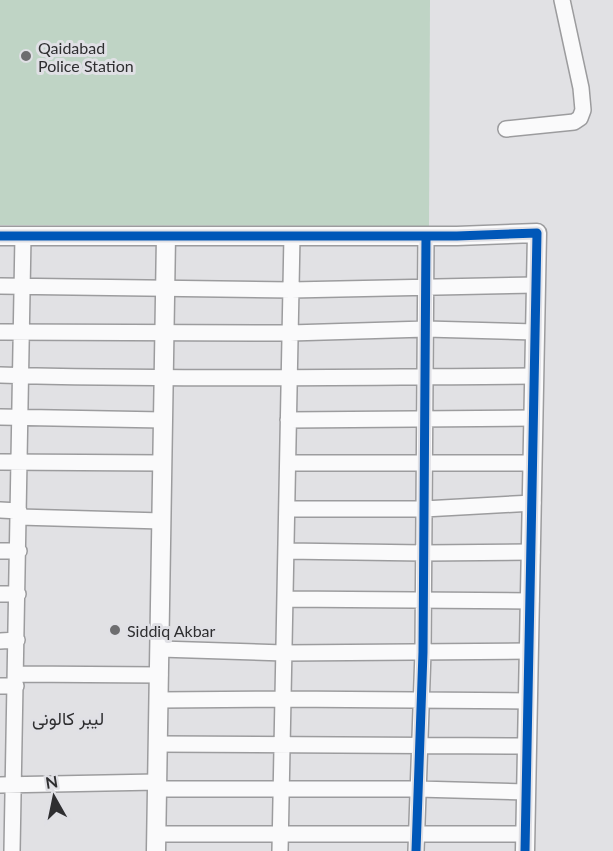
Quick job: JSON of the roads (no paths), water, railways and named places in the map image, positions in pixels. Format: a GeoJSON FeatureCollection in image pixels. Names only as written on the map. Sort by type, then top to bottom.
{"type":"FeatureCollection","features":[{"type":"Feature","properties":{"kind":"street"},"geometry":{"type":"LineString","coordinates":[[506,129],[574,122],[580,118],[583,110],[581,88],[562,0]]}},
{"type":"Feature","properties":{"kind":"street"},"geometry":{"type":"LineString","coordinates":[[0,236],[166,236],[292,236],[426,236],[537,233],[525,842],[417,833],[281,835],[156,843],[166,236]]}},
{"type":"Feature","properties":{"kind":"street"},"geometry":{"type":"LineString","coordinates":[[12,851],[7,784],[8,734],[16,680],[23,236]]}},
{"type":"Feature","properties":{"kind":"street"},"geometry":{"type":"LineString","coordinates":[[280,851],[292,236]]}},
{"type":"Feature","properties":{"kind":"street"},"geometry":{"type":"LineString","coordinates":[[416,851],[423,652],[426,236]]}},
{"type":"Feature","properties":{"kind":"street"},"geometry":{"type":"LineString","coordinates":[[0,286],[291,290],[536,285]]}},
{"type":"Feature","properties":{"kind":"street"},"geometry":{"type":"LineString","coordinates":[[0,332],[290,333],[426,329],[535,332]]}},
{"type":"Feature","properties":{"kind":"street"},"geometry":{"type":"LineString","coordinates":[[0,375],[164,379],[289,376],[535,376]]}},
{"type":"Feature","properties":{"kind":"street"},"geometry":{"type":"LineString","coordinates":[[0,417],[163,420]]}},
{"type":"Feature","properties":{"kind":"street"},"geometry":{"type":"LineString","coordinates":[[288,420],[534,418]]}},
{"type":"Feature","properties":{"kind":"street"},"geometry":{"type":"LineString","coordinates":[[0,462],[162,462]]}},
{"type":"Feature","properties":{"kind":"street"},"geometry":{"type":"LineString","coordinates":[[288,463],[533,463]]}},
{"type":"Feature","properties":{"kind":"street"},"geometry":{"type":"LineString","coordinates":[[287,509],[424,509],[533,504]]}},
{"type":"Feature","properties":{"kind":"street"},"geometry":{"type":"LineString","coordinates":[[0,510],[19,514],[162,521]]}},
{"type":"Feature","properties":{"kind":"street"},"geometry":{"type":"LineString","coordinates":[[0,551],[19,551]]}},
{"type":"Feature","properties":{"kind":"street"},"geometry":{"type":"LineString","coordinates":[[286,551],[532,552]]}},
{"type":"Feature","properties":{"kind":"street"},"geometry":{"type":"LineString","coordinates":[[0,594],[18,594]]}},
{"type":"Feature","properties":{"kind":"street"},"geometry":{"type":"LineString","coordinates":[[285,599],[531,601]]}},
{"type":"Feature","properties":{"kind":"street"},"geometry":{"type":"LineString","coordinates":[[0,641],[17,640]]}},
{"type":"Feature","properties":{"kind":"street"},"geometry":{"type":"LineString","coordinates":[[160,649],[284,653],[530,651]]}},
{"type":"Feature","properties":{"kind":"street"},"geometry":{"type":"LineString","coordinates":[[0,686],[16,680],[160,675]]}},
{"type":"Feature","properties":{"kind":"street"},"geometry":{"type":"LineString","coordinates":[[159,700],[528,701]]}},
{"type":"Feature","properties":{"kind":"street"},"geometry":{"type":"LineString","coordinates":[[158,744],[526,746]]}},
{"type":"Feature","properties":{"kind":"street"},"geometry":{"type":"LineString","coordinates":[[7,784],[526,792]]}},
{"type":"Feature","properties":{"kind":"place","name":"Qaidabad Police Station"},"geometry":{"type":"Point","coordinates":[26,56]}},
{"type":"Feature","properties":{"kind":"place","name":"Siddiq Akbar"},"geometry":{"type":"Point","coordinates":[115,630]}},
{"type":"Feature","properties":{"kind":"district","name":"لیبر کالونی"},"geometry":{"type":"Point","coordinates":[68,718]}}]}
